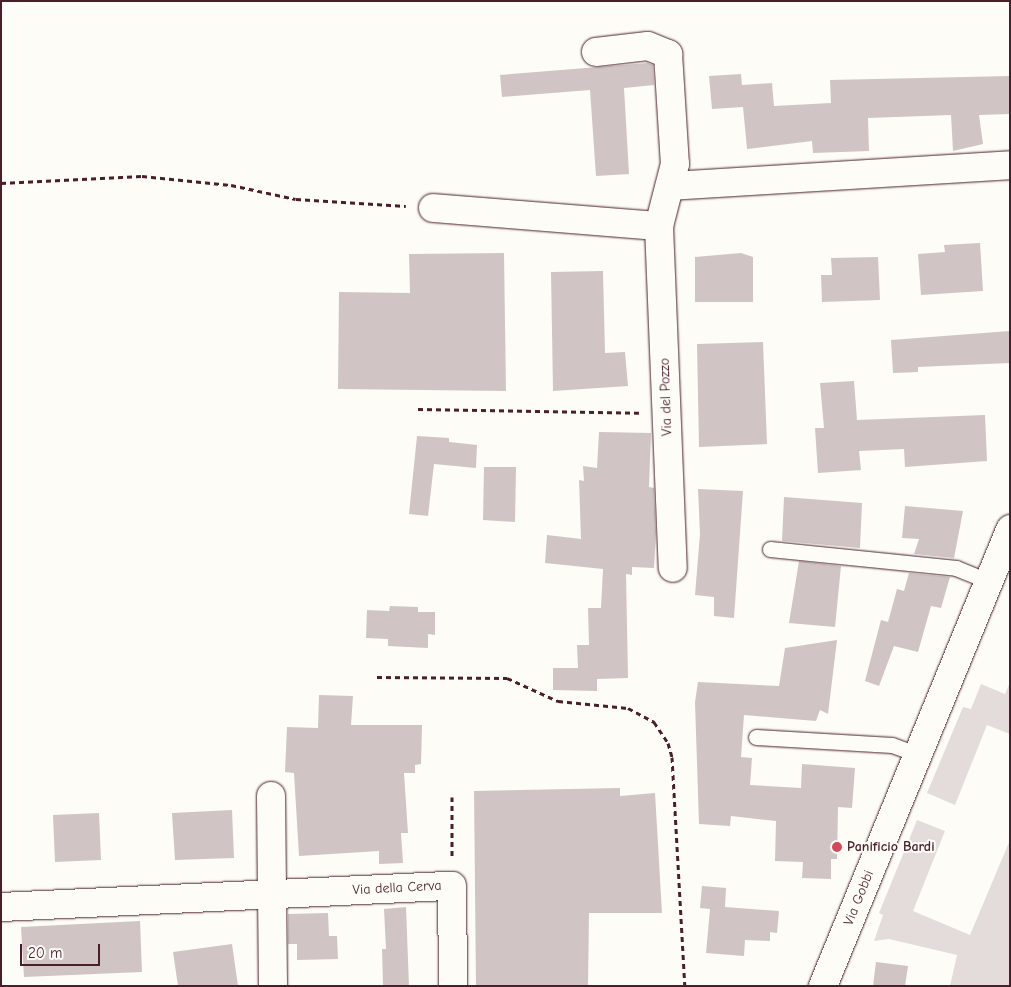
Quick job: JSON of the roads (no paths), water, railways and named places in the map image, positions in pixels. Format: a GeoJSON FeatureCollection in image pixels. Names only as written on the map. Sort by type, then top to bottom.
{"type":"FeatureCollection","features":[{"type":"Feature","properties":{"kind":"street","name":"Via del Pozzo"},"geometry":{"type":"LineString","coordinates":[[596,52],[648,46],[668,54],[675,164],[670,186],[662,206],[659,226],[673,568]]}},
{"type":"Feature","properties":{"kind":"street"},"geometry":{"type":"LineString","coordinates":[[670,186],[1010,165]]}},
{"type":"Feature","properties":{"kind":"street"},"geometry":{"type":"LineString","coordinates":[[433,208],[659,226]]}},
{"type":"Feature","properties":{"kind":"street","name":"Via Gobbi"},"geometry":{"type":"LineString","coordinates":[[822,986],[1010,529]]}},
{"type":"Feature","properties":{"kind":"street"},"geometry":{"type":"LineString","coordinates":[[271,796],[273,986]]}},
{"type":"Feature","properties":{"kind":"street","name":"Via della Cerva"},"geometry":{"type":"LineString","coordinates":[[1,907],[452,886],[454,986]]}},
{"type":"Feature","properties":{"kind":"lane"},"geometry":{"type":"LineString","coordinates":[[770,549],[956,568],[988,581]]}},
{"type":"Feature","properties":{"kind":"lane"},"geometry":{"type":"LineString","coordinates":[[756,737],[892,745],[917,754]]}},
{"type":"Feature","properties":{"kind":"place","name":"Panificio Bardi"},"geometry":{"type":"Point","coordinates":[837,847]}}]}
